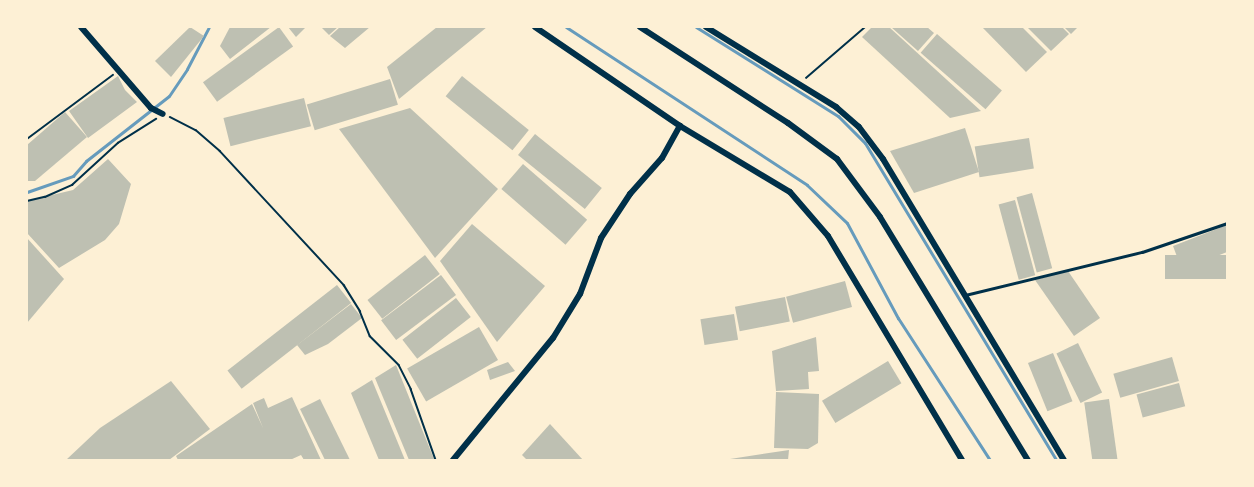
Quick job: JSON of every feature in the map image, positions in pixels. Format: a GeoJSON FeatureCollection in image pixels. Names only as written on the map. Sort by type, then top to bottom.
{"type":"FeatureCollection","features":[{"type":"Feature","properties":{"kind":"street"},"geometry":{"type":"LineString","coordinates":[[81,27],[151,108],[161,113]]}},
{"type":"Feature","properties":{"kind":"street"},"geometry":{"type":"LineString","coordinates":[[535,27],[680,126],[790,192],[828,236],[962,460]]}},
{"type":"Feature","properties":{"kind":"street"},"geometry":{"type":"LineString","coordinates":[[640,27],[727,86],[789,123],[837,159],[880,217],[1028,460]]}},
{"type":"Feature","properties":{"kind":"street"},"geometry":{"type":"LineString","coordinates":[[706,27],[836,107],[870,141],[1064,460]]}},
{"type":"Feature","properties":{"kind":"street"},"geometry":{"type":"LineString","coordinates":[[453,460],[554,338],[580,294],[601,238],[630,195],[662,158],[680,126]]}},
{"type":"Feature","properties":{"kind":"lane"},"geometry":{"type":"LineString","coordinates":[[965,295],[1142,252],[1227,223]]}},
{"type":"Feature","properties":{"kind":"path"},"geometry":{"type":"LineString","coordinates":[[799,85],[864,27]]}},
{"type":"Feature","properties":{"kind":"path"},"geometry":{"type":"LineString","coordinates":[[27,139],[118,71]]}},
{"type":"Feature","properties":{"kind":"path"},"geometry":{"type":"LineString","coordinates":[[27,201],[45,197],[72,185],[118,143],[161,113],[196,130],[220,151],[344,285],[360,310],[370,336],[399,365],[411,389],[436,460]]}},
{"type":"Feature","properties":{"kind":"building"},"geometry":{"type":"Polygon","coordinates":[[[190,27],[204,36],[171,77],[155,61],[190,27]]]}},
{"type":"Feature","properties":{"kind":"building"},"geometry":{"type":"Polygon","coordinates":[[[230,27],[271,27],[230,59],[220,46],[230,27]]]}},
{"type":"Feature","properties":{"kind":"building"},"geometry":{"type":"Polygon","coordinates":[[[279,27],[293,46],[217,102],[203,82],[279,27]]]}},
{"type":"Feature","properties":{"kind":"building"},"geometry":{"type":"Polygon","coordinates":[[[288,27],[306,27],[296,37],[288,27]]]}},
{"type":"Feature","properties":{"kind":"building"},"geometry":{"type":"Polygon","coordinates":[[[321,27],[338,27],[329,35],[321,27]]]}},
{"type":"Feature","properties":{"kind":"building"},"geometry":{"type":"Polygon","coordinates":[[[340,27],[370,27],[345,48],[330,36],[340,27]]]}},
{"type":"Feature","properties":{"kind":"building"},"geometry":{"type":"Polygon","coordinates":[[[437,27],[487,27],[399,99],[387,67],[437,27]]]}},
{"type":"Feature","properties":{"kind":"building"},"geometry":{"type":"Polygon","coordinates":[[[872,27],[889,27],[981,111],[950,118],[862,37],[872,27]]]}},
{"type":"Feature","properties":{"kind":"building"},"geometry":{"type":"Polygon","coordinates":[[[891,27],[927,27],[934,33],[918,51],[891,27]]]}},
{"type":"Feature","properties":{"kind":"building"},"geometry":{"type":"Polygon","coordinates":[[[982,27],[1022,27],[1047,52],[1026,72],[982,27]]]}},
{"type":"Feature","properties":{"kind":"building"},"geometry":{"type":"Polygon","coordinates":[[[1027,27],[1062,27],[1069,34],[1051,51],[1027,27]]]}},
{"type":"Feature","properties":{"kind":"building"},"geometry":{"type":"Polygon","coordinates":[[[1064,27],[1078,27],[1071,34],[1064,27]]]}},
{"type":"Feature","properties":{"kind":"building"},"geometry":{"type":"Polygon","coordinates":[[[937,34],[1002,90],[986,109],[921,53],[937,34]]]}},
{"type":"Feature","properties":{"kind":"building"},"geometry":{"type":"Polygon","coordinates":[[[118,76],[125,90],[137,102],[88,138],[69,111],[118,76]]]}},
{"type":"Feature","properties":{"kind":"building"},"geometry":{"type":"Polygon","coordinates":[[[462,76],[529,130],[512,150],[446,96],[462,76]]]}},
{"type":"Feature","properties":{"kind":"building"},"geometry":{"type":"Polygon","coordinates":[[[390,79],[398,105],[315,130],[307,104],[390,79]]]}},
{"type":"Feature","properties":{"kind":"building"},"geometry":{"type":"Polygon","coordinates":[[[304,98],[311,126],[230,146],[223,118],[304,98]]]}},
{"type":"Feature","properties":{"kind":"building"},"geometry":{"type":"Polygon","coordinates":[[[410,108],[498,189],[435,258],[339,129],[410,108]]]}},
{"type":"Feature","properties":{"kind":"building"},"geometry":{"type":"Polygon","coordinates":[[[65,112],[87,137],[35,181],[27,181],[27,145],[65,112]]]}},
{"type":"Feature","properties":{"kind":"building"},"geometry":{"type":"Polygon","coordinates":[[[965,128],[979,172],[914,193],[890,151],[965,128]]]}},
{"type":"Feature","properties":{"kind":"building"},"geometry":{"type":"Polygon","coordinates":[[[535,134],[602,188],[585,209],[518,155],[535,134]]]}},
{"type":"Feature","properties":{"kind":"building"},"geometry":{"type":"Polygon","coordinates":[[[1029,138],[1034,169],[980,177],[975,147],[1029,138]]]}},
{"type":"Feature","properties":{"kind":"building"},"geometry":{"type":"Polygon","coordinates":[[[108,159],[131,184],[119,224],[105,240],[59,268],[27,233],[27,201],[73,190],[108,159]]]}},
{"type":"Feature","properties":{"kind":"building"},"geometry":{"type":"Polygon","coordinates":[[[523,164],[587,220],[566,245],[501,189],[523,164]]]}},
{"type":"Feature","properties":{"kind":"building"},"geometry":{"type":"Polygon","coordinates":[[[1032,193],[1052,268],[1037,272],[1017,197],[1032,193]]]}},
{"type":"Feature","properties":{"kind":"building"},"geometry":{"type":"Polygon","coordinates":[[[1015,200],[1035,275],[1019,280],[999,204],[1015,200]]]}},
{"type":"Feature","properties":{"kind":"building"},"geometry":{"type":"Polygon","coordinates":[[[472,224],[545,286],[497,342],[440,261],[472,224]]]}},
{"type":"Feature","properties":{"kind":"building"},"geometry":{"type":"Polygon","coordinates":[[[1227,225],[1227,252],[1182,270],[1173,246],[1227,225]]]}},
{"type":"Feature","properties":{"kind":"building"},"geometry":{"type":"Polygon","coordinates":[[[27,238],[64,279],[27,323],[27,238]]]}},
{"type":"Feature","properties":{"kind":"building"},"geometry":{"type":"Polygon","coordinates":[[[425,255],[440,274],[382,319],[367,300],[425,255]]]}},
{"type":"Feature","properties":{"kind":"building"},"geometry":{"type":"Polygon","coordinates":[[[1165,255],[1227,255],[1227,279],[1165,279],[1165,255]]]}},
{"type":"Feature","properties":{"kind":"building"},"geometry":{"type":"Polygon","coordinates":[[[1068,271],[1100,318],[1074,336],[1035,280],[1068,271]]]}},
{"type":"Feature","properties":{"kind":"building"},"geometry":{"type":"Polygon","coordinates":[[[441,275],[456,295],[396,340],[381,320],[441,275]]]}},
{"type":"Feature","properties":{"kind":"building"},"geometry":{"type":"Polygon","coordinates":[[[845,281],[852,307],[793,323],[786,297],[845,281]]]}},
{"type":"Feature","properties":{"kind":"building"},"geometry":{"type":"Polygon","coordinates":[[[337,285],[351,303],[242,389],[227,371],[337,285]]]}},
{"type":"Feature","properties":{"kind":"building"},"geometry":{"type":"Polygon","coordinates":[[[785,297],[790,322],[740,331],[735,307],[785,297]]]}},
{"type":"Feature","properties":{"kind":"building"},"geometry":{"type":"Polygon","coordinates":[[[456,298],[471,317],[417,359],[402,340],[456,298]]]}},
{"type":"Feature","properties":{"kind":"building"},"geometry":{"type":"Polygon","coordinates":[[[351,304],[362,318],[328,344],[305,355],[297,345],[351,304]]]}},
{"type":"Feature","properties":{"kind":"building"},"geometry":{"type":"Polygon","coordinates":[[[734,314],[738,340],[704,345],[700,319],[734,314]]]}},
{"type":"Feature","properties":{"kind":"building"},"geometry":{"type":"Polygon","coordinates":[[[479,327],[498,360],[426,401],[407,368],[479,327]]]}},
{"type":"Feature","properties":{"kind":"building"},"geometry":{"type":"Polygon","coordinates":[[[816,337],[819,371],[808,372],[809,389],[776,391],[772,351],[816,337]]]}},
{"type":"Feature","properties":{"kind":"building"},"geometry":{"type":"Polygon","coordinates":[[[1078,343],[1102,392],[1081,403],[1056,354],[1078,343]]]}},
{"type":"Feature","properties":{"kind":"building"},"geometry":{"type":"Polygon","coordinates":[[[1053,353],[1072,401],[1047,411],[1028,363],[1053,353]]]}},
{"type":"Feature","properties":{"kind":"building"},"geometry":{"type":"Polygon","coordinates":[[[1172,357],[1179,381],[1120,398],[1113,374],[1172,357]]]}},
{"type":"Feature","properties":{"kind":"building"},"geometry":{"type":"Polygon","coordinates":[[[888,361],[901,383],[835,423],[822,401],[888,361]]]}},
{"type":"Feature","properties":{"kind":"building"},"geometry":{"type":"Polygon","coordinates":[[[508,362],[515,371],[490,380],[487,370],[508,362]]]}},
{"type":"Feature","properties":{"kind":"building"},"geometry":{"type":"Polygon","coordinates":[[[396,365],[434,459],[432,460],[409,460],[375,378],[396,365]]]}},
{"type":"Feature","properties":{"kind":"building"},"geometry":{"type":"Polygon","coordinates":[[[372,380],[405,460],[379,460],[351,393],[372,380]]]}},
{"type":"Feature","properties":{"kind":"building"},"geometry":{"type":"Polygon","coordinates":[[[171,381],[210,429],[169,460],[66,460],[100,428],[171,381]]]}},
{"type":"Feature","properties":{"kind":"building"},"geometry":{"type":"Polygon","coordinates":[[[1179,383],[1185,406],[1143,418],[1136,394],[1179,383]]]}},
{"type":"Feature","properties":{"kind":"building"},"geometry":{"type":"Polygon","coordinates":[[[776,392],[819,394],[818,443],[808,449],[774,448],[776,392]]]}},
{"type":"Feature","properties":{"kind":"building"},"geometry":{"type":"Polygon","coordinates":[[[292,397],[321,460],[304,460],[301,455],[290,460],[178,460],[176,456],[252,404],[263,428],[253,403],[264,398],[268,408],[292,397]]]}},
{"type":"Feature","properties":{"kind":"building"},"geometry":{"type":"Polygon","coordinates":[[[320,399],[350,460],[325,460],[300,409],[320,399]]]}},
{"type":"Feature","properties":{"kind":"building"},"geometry":{"type":"Polygon","coordinates":[[[1109,399],[1118,460],[1092,460],[1084,402],[1109,399]]]}},
{"type":"Feature","properties":{"kind":"building"},"geometry":{"type":"Polygon","coordinates":[[[550,424],[583,460],[527,460],[522,455],[550,424]]]}},
{"type":"Feature","properties":{"kind":"building"},"geometry":{"type":"Polygon","coordinates":[[[789,450],[788,460],[730,460],[730,459],[789,450]]]}},
{"type":"Feature","properties":{"kind":"waterway"},"geometry":{"type":"LineString","coordinates":[[27,192],[73,176],[86,161],[169,96],[187,69],[209,27]]}},
{"type":"Feature","properties":{"kind":"waterway"},"geometry":{"type":"LineString","coordinates":[[566,27],[807,185],[847,223],[898,318],[990,460]]}},
{"type":"Feature","properties":{"kind":"waterway"},"geometry":{"type":"LineString","coordinates":[[696,27],[838,116],[865,143],[1056,460]]}}]}
